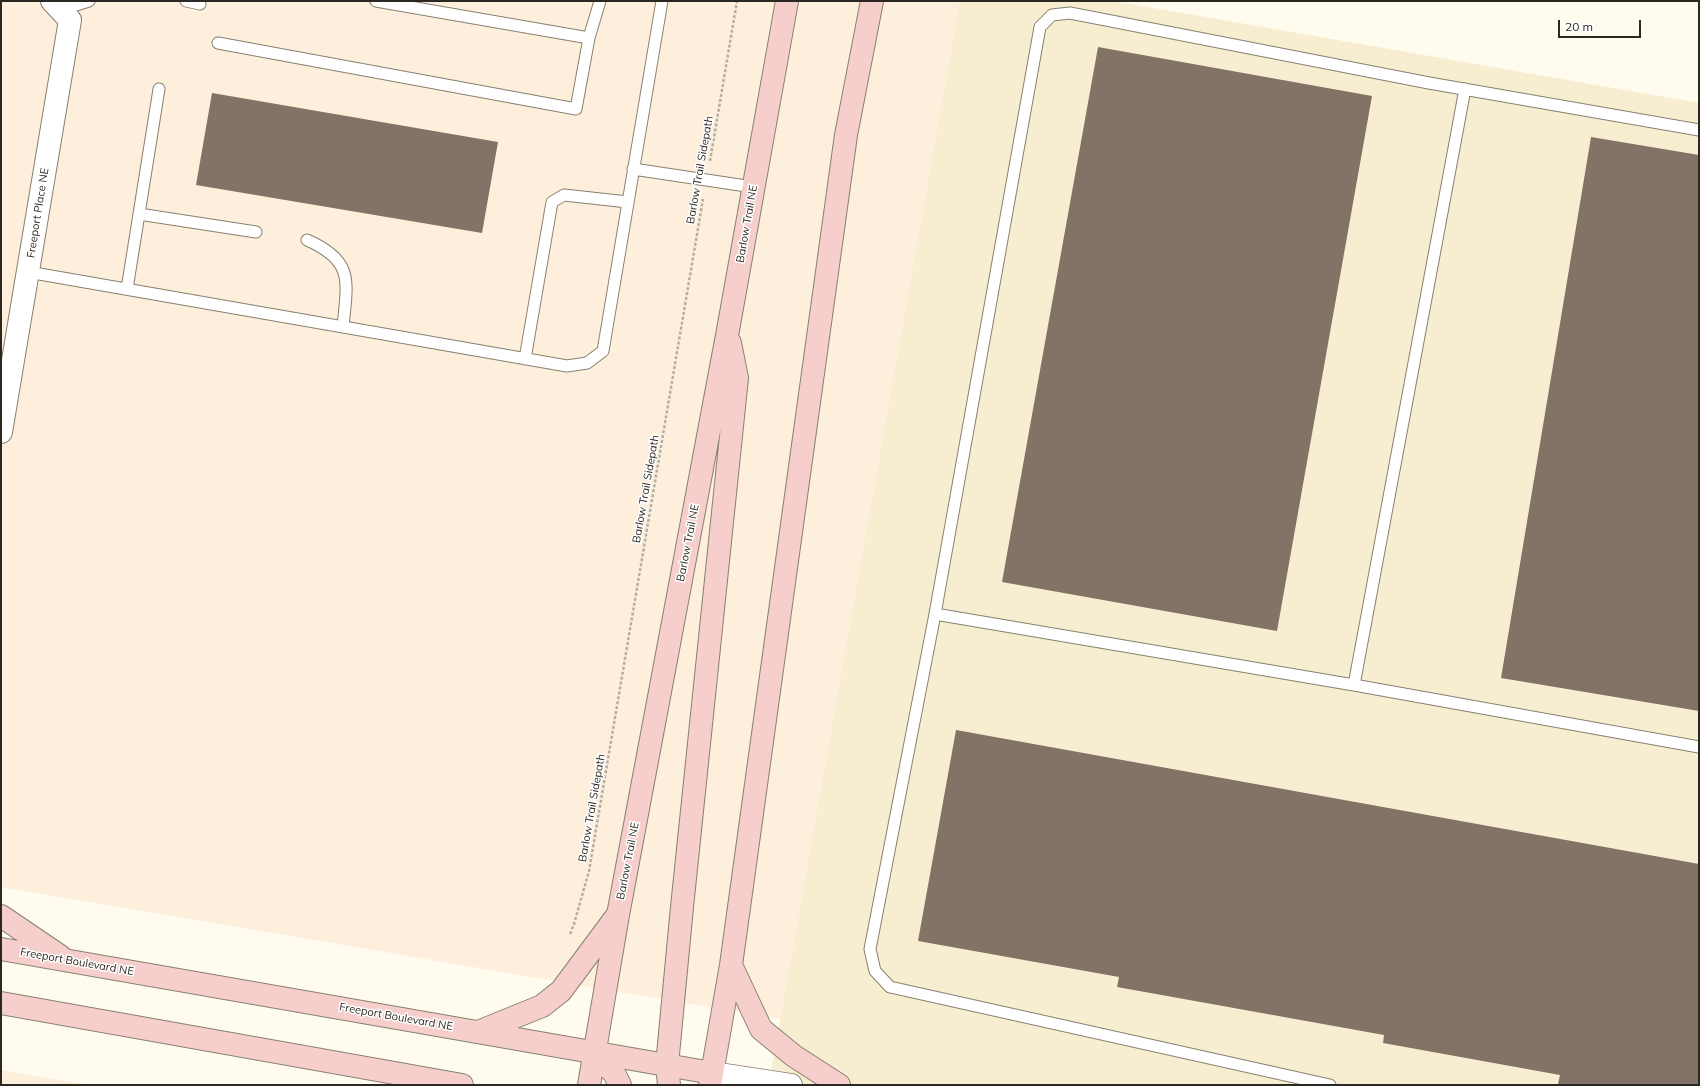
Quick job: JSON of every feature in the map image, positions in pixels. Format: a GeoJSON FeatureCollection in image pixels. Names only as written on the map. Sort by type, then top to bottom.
{"type":"FeatureCollection","features":[{"type":"Feature","properties":{"kind":"main road","name":"Barlow Trail NE"},"geometry":{"type":"LineString","coordinates":[[589,1085],[618,915],[728,330],[787,1]]}},
{"type":"Feature","properties":{"kind":"main road"},"geometry":{"type":"LineString","coordinates":[[711,1079],[731,965],[846,136],[872,1]]}},
{"type":"Feature","properties":{"kind":"main road"},"geometry":{"type":"LineString","coordinates":[[668,1075],[682,899],[737,378],[728,330]]}},
{"type":"Feature","properties":{"kind":"main road"},"geometry":{"type":"LineString","coordinates":[[478,1032],[542,1006],[561,991],[618,915]]}},
{"type":"Feature","properties":{"kind":"main road"},"geometry":{"type":"LineString","coordinates":[[1,916],[66,960]]}},
{"type":"Feature","properties":{"kind":"main road","name":"Freeport Boulevard NE"},"geometry":{"type":"LineString","coordinates":[[1,949],[478,1032],[594,1054],[668,1075],[711,1079]]}},
{"type":"Feature","properties":{"kind":"main road"},"geometry":{"type":"LineString","coordinates":[[731,965],[761,1029],[794,1056],[839,1085]]}},
{"type":"Feature","properties":{"kind":"main road"},"geometry":{"type":"LineString","coordinates":[[1,1003],[454,1084]]}},
{"type":"Feature","properties":{"kind":"main road"},"geometry":{"type":"LineString","coordinates":[[594,1054],[614,1073],[620,1085]]}},
{"type":"Feature","properties":{"kind":"street","name":"Freeport Place NE"},"geometry":{"type":"LineString","coordinates":[[1,432],[70,20],[56,5]]}},
{"type":"Feature","properties":{"kind":"street","name":"Freeport Boulevard NE"},"geometry":{"type":"LineString","coordinates":[[711,1079],[791,1085]]}},
{"type":"Feature","properties":{"kind":"lane"},"geometry":{"type":"LineString","coordinates":[[56,5],[89,1]]}},
{"type":"Feature","properties":{"kind":"lane"},"geometry":{"type":"LineString","coordinates":[[186,1],[200,4]]}},
{"type":"Feature","properties":{"kind":"lane"},"geometry":{"type":"LineString","coordinates":[[376,1],[589,38]]}},
{"type":"Feature","properties":{"kind":"lane"},"geometry":{"type":"LineString","coordinates":[[218,44],[576,109],[589,38],[600,1]]}},
{"type":"Feature","properties":{"kind":"lane"},"geometry":{"type":"LineString","coordinates":[[28,272],[567,366],[587,363],[603,351],[662,1]]}},
{"type":"Feature","properties":{"kind":"lane"},"geometry":{"type":"LineString","coordinates":[[1330,1085],[890,987],[875,971],[870,949],[935,614],[1040,27],[1052,15],[1070,13],[1465,89],[1699,130]]}},
{"type":"Feature","properties":{"kind":"lane"},"geometry":{"type":"LineString","coordinates":[[127,289],[159,89]]}},
{"type":"Feature","properties":{"kind":"lane"},"geometry":{"type":"LineString","coordinates":[[1354,685],[1465,89]]}},
{"type":"Feature","properties":{"kind":"lane"},"geometry":{"type":"LineString","coordinates":[[633,169],[753,187]]}},
{"type":"Feature","properties":{"kind":"lane"},"geometry":{"type":"LineString","coordinates":[[525,359],[552,202],[564,195],[628,202]]}},
{"type":"Feature","properties":{"kind":"lane"},"geometry":{"type":"LineString","coordinates":[[139,214],[256,232]]}},
{"type":"Feature","properties":{"kind":"lane"},"geometry":{"type":"LineString","coordinates":[[307,240],[322,246],[340,262],[347,280],[343,327]]}},
{"type":"Feature","properties":{"kind":"lane"},"geometry":{"type":"LineString","coordinates":[[935,614],[1354,685],[1699,747]]}},
{"type":"Feature","properties":{"kind":"path","name":"Barlow Trail Sidepath"},"geometry":{"type":"LineString","coordinates":[[568,938],[574,924],[589,871],[737,1]]}},
{"type":"Feature","properties":{"kind":"shaded area"},"geometry":{"type":"Polygon","coordinates":[[[1,1],[1113,1],[1699,103],[769,1085],[780,1019],[1,887],[1,1]]]}},
{"type":"Feature","properties":{"kind":"shaded area"},"geometry":{"type":"Polygon","coordinates":[[[960,1],[1113,1],[1699,103],[1699,1085],[769,1085],[960,1]]]}},
{"type":"Feature","properties":{"kind":"shaded area"},"geometry":{"type":"Polygon","coordinates":[[[1,1070],[88,1085],[1,1085],[1,1070]]]}},
{"type":"Feature","properties":{"kind":"building"},"geometry":{"type":"Polygon","coordinates":[[[1098,47],[1372,96],[1277,631],[1002,582],[1098,47]]]}},
{"type":"Feature","properties":{"kind":"building"},"geometry":{"type":"Polygon","coordinates":[[[212,93],[498,142],[482,233],[196,185],[212,93]]]}},
{"type":"Feature","properties":{"kind":"building"},"geometry":{"type":"Polygon","coordinates":[[[1591,137],[1699,155],[1699,711],[1501,678],[1591,137]]]}},
{"type":"Feature","properties":{"kind":"building"},"geometry":{"type":"Polygon","coordinates":[[[956,730],[1699,864],[1699,1085],[1558,1084],[1560,1075],[1383,1043],[1384,1035],[1117,987],[1119,977],[918,941],[956,730]]]}}]}
